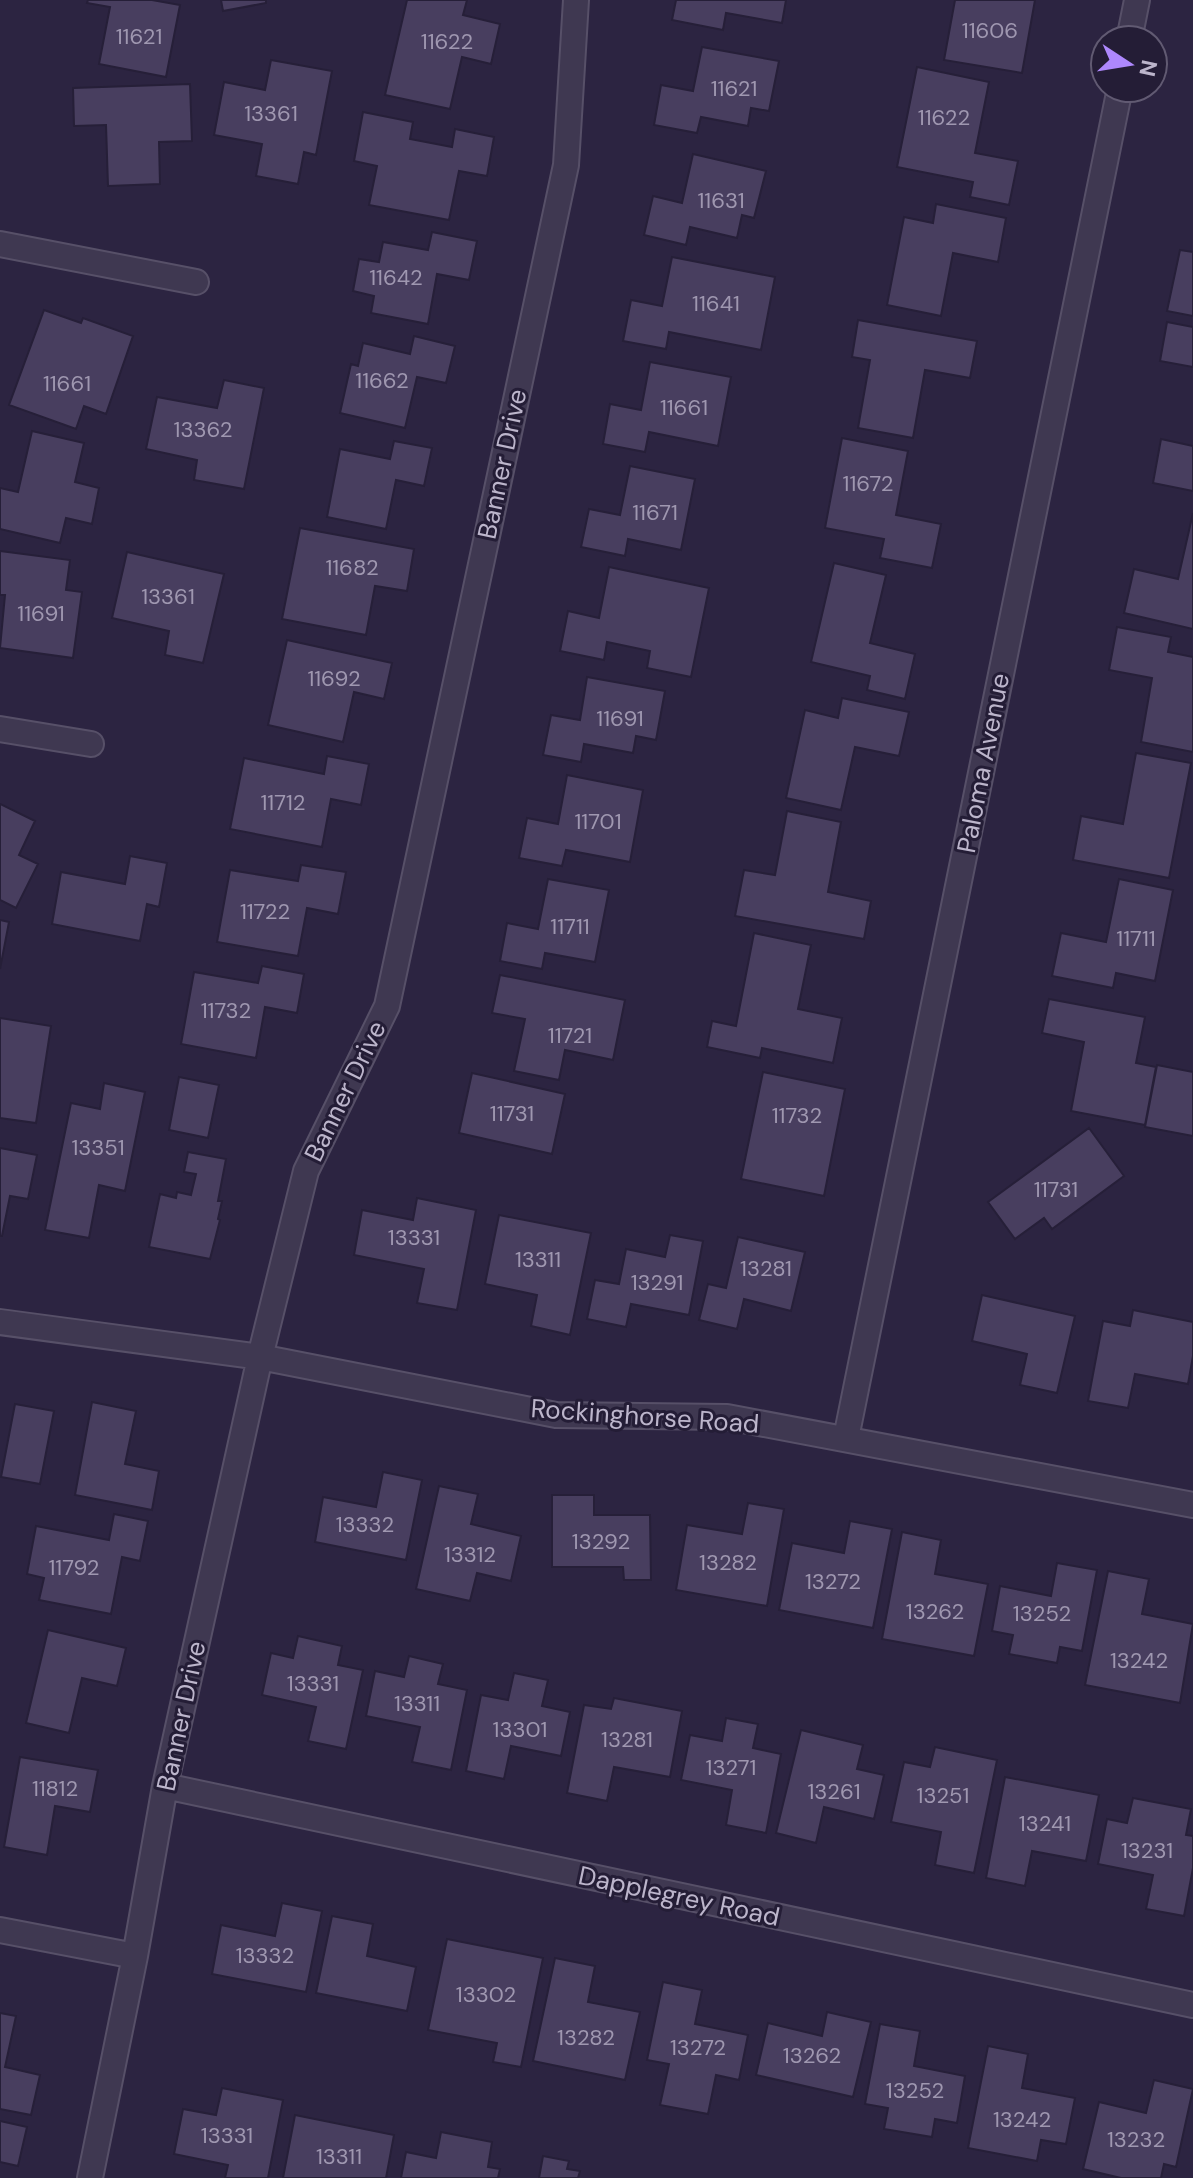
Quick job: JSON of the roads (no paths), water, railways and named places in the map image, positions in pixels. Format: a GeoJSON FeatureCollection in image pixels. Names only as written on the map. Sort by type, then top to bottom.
{"type":"FeatureCollection","features":[{"type":"Feature","properties":{"kind":"street","name":"Banner Drive"},"geometry":{"type":"LineString","coordinates":[[90,2178],[135,1956],[165,1786],[260,1357],[306,1171],[387,1006],[566,165],[576,0]]}},
{"type":"Feature","properties":{"kind":"street"},"geometry":{"type":"LineString","coordinates":[[1132,24],[1137,0]]}},
{"type":"Feature","properties":{"kind":"street","name":"Paloma Avenue"},"geometry":{"type":"LineString","coordinates":[[846,1438],[1117,104]]}},
{"type":"Feature","properties":{"kind":"street"},"geometry":{"type":"LineString","coordinates":[[0,244],[196,282]]}},
{"type":"Feature","properties":{"kind":"street"},"geometry":{"type":"LineString","coordinates":[[0,729],[91,744]]}},
{"type":"Feature","properties":{"kind":"street","name":"Rockinghorse Road"},"geometry":{"type":"LineString","coordinates":[[0,1322],[260,1357],[556,1415],[727,1417],[1193,1505]]}},
{"type":"Feature","properties":{"kind":"street","name":"Dapplegrey Road"},"geometry":{"type":"LineString","coordinates":[[165,1786],[1193,2005]]}},
{"type":"Feature","properties":{"kind":"street"},"geometry":{"type":"LineString","coordinates":[[0,1930],[135,1956]]}}]}
